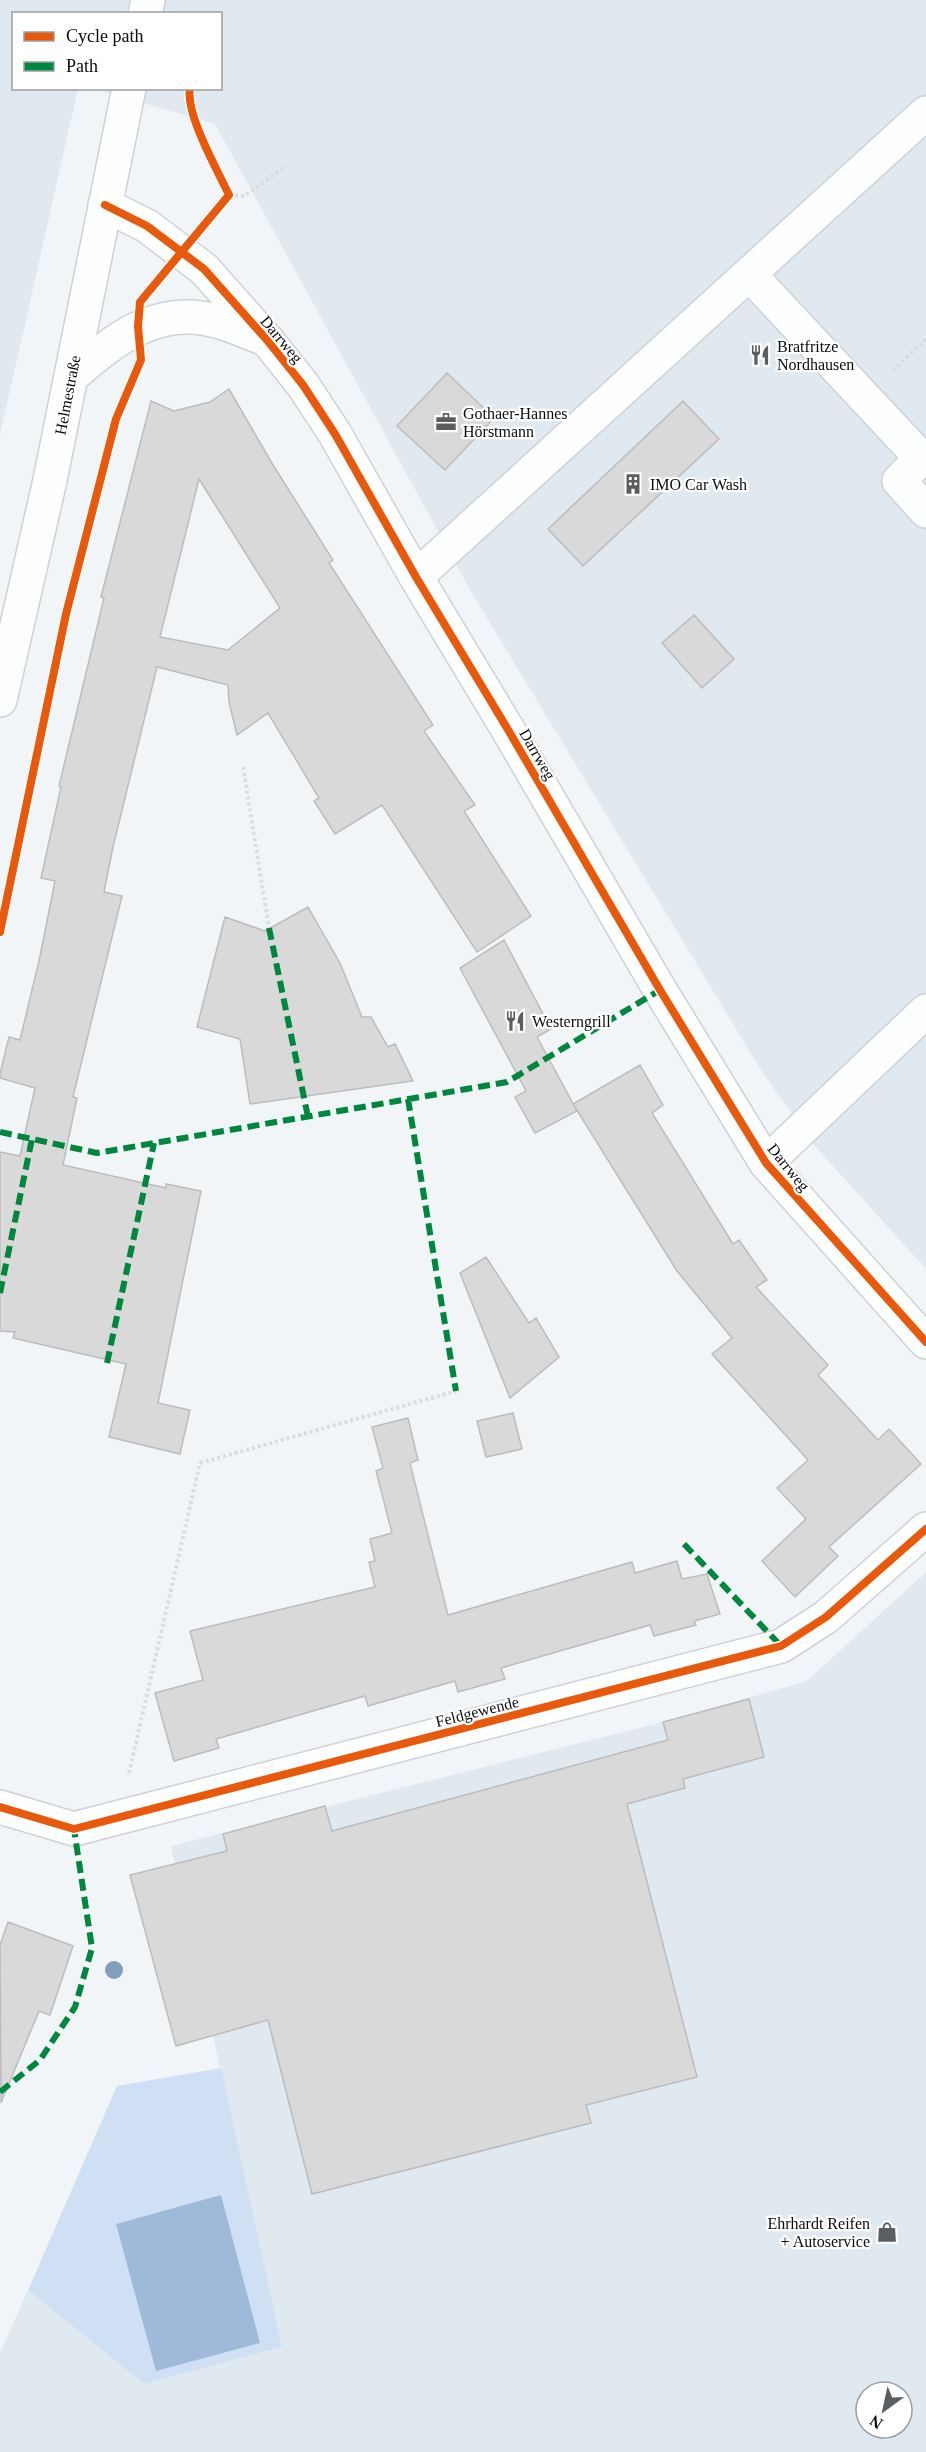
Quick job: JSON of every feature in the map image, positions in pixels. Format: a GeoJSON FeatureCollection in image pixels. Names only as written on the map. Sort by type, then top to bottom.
{"type":"FeatureCollection","features":[{"type":"Feature","properties":{"kind":"street","name":"Helmestraße"},"geometry":{"type":"LineString","coordinates":[[0,700],[70,377],[129,90]]}},
{"type":"Feature","properties":{"kind":"street"},"geometry":{"type":"LineString","coordinates":[[416,577],[926,112]]}},
{"type":"Feature","properties":{"kind":"street","name":"Darrweg"},"geometry":{"type":"LineString","coordinates":[[105,205],[147,226],[204,269],[267,340],[303,385],[335,434],[416,577],[660,990],[766,1163],[926,1342]]}},
{"type":"Feature","properties":{"kind":"street"},"geometry":{"type":"LineString","coordinates":[[749,274],[921,458],[899,481],[926,511]]}},
{"type":"Feature","properties":{"kind":"street","name":"Darrweg"},"geometry":{"type":"LineString","coordinates":[[70,377],[109,344],[138,326],[166,319],[191,318],[218,321],[267,340]]}},
{"type":"Feature","properties":{"kind":"street"},"geometry":{"type":"LineString","coordinates":[[766,1163],[926,1011]]}},
{"type":"Feature","properties":{"kind":"street","name":"Feldgewende"},"geometry":{"type":"LineString","coordinates":[[0,1807],[74,1829],[781,1646],[826,1617],[926,1529]]}},
{"type":"Feature","properties":{"kind":"path"},"geometry":{"type":"LineString","coordinates":[[224,185],[226,198],[244,196],[286,166]]}},
{"type":"Feature","properties":{"kind":"path"},"geometry":{"type":"LineString","coordinates":[[243,768],[269,928]]}},
{"type":"Feature","properties":{"kind":"path"},"geometry":{"type":"LineString","coordinates":[[133,1814],[127,1782],[200,1463],[456,1391]]}},
{"type":"Feature","properties":{"kind":"shaded area"},"geometry":{"type":"Polygon","coordinates":[[[0,0],[926,0],[926,1269],[813,1144],[761,1070],[470,590],[215,124],[98,90],[222,90],[222,12],[12,12],[12,90],[78,90],[0,435],[0,0]]]}},
{"type":"Feature","properties":{"kind":"shaded area"},"geometry":{"type":"Polygon","coordinates":[[[926,1572],[926,2452],[0,2452],[0,2353],[28,2290],[144,2384],[282,2347],[171,1846],[663,1722],[807,1681],[926,1572]]]}},
{"type":"Feature","properties":{"kind":"shaded area"},"geometry":{"type":"Polygon","coordinates":[[[221,2068],[282,2347],[144,2384],[28,2290],[117,2086],[221,2068]]]}},
{"type":"Feature","properties":{"kind":"shaded area"},"geometry":{"type":"Polygon","coordinates":[[[221,2195],[260,2343],[156,2371],[116,2224],[221,2195]]]}},
{"type":"Feature","properties":{"kind":"building","name":"Gothaer-Hannes Hörstmann"},"geometry":{"type":"Polygon","coordinates":[[[447,373],[494,418],[445,470],[397,426],[447,373]]]}},
{"type":"Feature","properties":{"kind":"building"},"geometry":{"type":"Polygon","coordinates":[[[229,389],[273,465],[333,560],[329,563],[433,725],[424,731],[475,805],[464,811],[531,916],[477,952],[382,805],[335,834],[314,801],[319,798],[268,713],[237,735],[229,702],[228,685],[157,667],[104,892],[122,896],[73,1097],[77,1098],[63,1165],[166,1188],[166,1184],[201,1191],[158,1403],[190,1410],[180,1454],[109,1437],[126,1364],[13,1338],[15,1332],[0,1331],[0,1152],[20,1156],[35,1088],[0,1078],[0,1074],[9,1037],[20,1040],[39,961],[55,881],[41,878],[61,787],[59,786],[104,598],[101,597],[151,401],[174,411],[210,402],[229,389]],[[199,479],[160,637],[228,650],[280,608],[199,479]]]}},
{"type":"Feature","properties":{"kind":"building","name":"IMO Car Wash"},"geometry":{"type":"Polygon","coordinates":[[[683,401],[719,439],[583,566],[548,529],[683,401]]]}},
{"type":"Feature","properties":{"kind":"building"},"geometry":{"type":"Polygon","coordinates":[[[694,615],[734,659],[702,688],[662,643],[694,615]]]}},
{"type":"Feature","properties":{"kind":"building"},"geometry":{"type":"Polygon","coordinates":[[[308,907],[340,963],[362,1017],[371,1017],[388,1047],[395,1044],[413,1081],[250,1104],[240,1039],[197,1027],[225,917],[265,931],[308,907]]]}},
{"type":"Feature","properties":{"kind":"building"},"geometry":{"type":"Polygon","coordinates":[[[504,940],[551,1029],[537,1037],[577,1111],[535,1133],[515,1097],[526,1091],[460,968],[504,940]]]}},
{"type":"Feature","properties":{"kind":"building"},"geometry":{"type":"Polygon","coordinates":[[[640,1065],[663,1105],[652,1113],[733,1244],[739,1240],[767,1280],[756,1287],[828,1365],[818,1375],[878,1440],[889,1429],[921,1464],[829,1547],[838,1556],[795,1597],[762,1561],[806,1519],[777,1488],[808,1460],[712,1354],[732,1338],[677,1271],[573,1104],[640,1065]]]}},
{"type":"Feature","properties":{"kind":"building"},"geometry":{"type":"Polygon","coordinates":[[[486,1257],[529,1323],[536,1318],[559,1357],[510,1398],[460,1273],[486,1257]]]}},
{"type":"Feature","properties":{"kind":"building"},"geometry":{"type":"Polygon","coordinates":[[[513,1413],[522,1449],[486,1457],[477,1421],[513,1413]]]}},
{"type":"Feature","properties":{"kind":"building"},"geometry":{"type":"Polygon","coordinates":[[[408,1418],[418,1460],[410,1463],[448,1615],[632,1562],[635,1573],[677,1561],[682,1579],[707,1574],[720,1614],[694,1621],[696,1625],[654,1636],[650,1625],[501,1668],[505,1679],[458,1692],[455,1681],[368,1706],[365,1696],[216,1739],[219,1748],[174,1761],[155,1693],[203,1680],[190,1631],[375,1587],[369,1562],[375,1561],[370,1539],[392,1533],[376,1471],[383,1468],[372,1427],[408,1418]]]}},
{"type":"Feature","properties":{"kind":"building"},"geometry":{"type":"Polygon","coordinates":[[[749,1699],[764,1757],[683,1779],[685,1788],[627,1804],[697,2077],[586,2105],[591,2123],[312,2194],[268,2020],[176,2046],[130,1875],[227,1851],[223,1834],[325,1806],[332,1831],[668,1740],[663,1722],[749,1699]]]}},
{"type":"Feature","properties":{"kind":"building"},"geometry":{"type":"Polygon","coordinates":[[[8,1922],[73,1946],[50,2015],[39,2011],[1,2103],[0,1945],[8,1922]]]}},
{"type":"Feature","properties":{"kind":"marked path"},"geometry":{"type":"LineString","coordinates":[[269,928],[308,1117]]}},
{"type":"Feature","properties":{"kind":"marked path"},"geometry":{"type":"LineString","coordinates":[[0,1132],[97,1153],[507,1082],[660,990]]}},
{"type":"Feature","properties":{"kind":"marked path"},"geometry":{"type":"LineString","coordinates":[[408,1099],[456,1391]]}},
{"type":"Feature","properties":{"kind":"marked path"},"geometry":{"type":"LineString","coordinates":[[0,1293],[32,1139]]}},
{"type":"Feature","properties":{"kind":"marked path"},"geometry":{"type":"LineString","coordinates":[[107,1363],[154,1143]]}},
{"type":"Feature","properties":{"kind":"marked path"},"geometry":{"type":"LineString","coordinates":[[684,1544],[781,1646]]}},
{"type":"Feature","properties":{"kind":"marked path"},"geometry":{"type":"LineString","coordinates":[[0,2092],[40,2060],[75,2007],[92,1948],[74,1829]]}},
{"type":"Feature","properties":{"kind":"cycle path"},"geometry":{"type":"LineString","coordinates":[[0,932],[66,614],[116,419],[141,360],[138,326],[140,302],[229,195],[197,127],[192,112],[190,90]]}},
{"type":"Feature","properties":{"kind":"cycle path"},"geometry":{"type":"LineString","coordinates":[[105,205],[147,226],[204,269],[267,340],[303,385],[335,434],[416,577],[660,990],[766,1163],[926,1342]]}},
{"type":"Feature","properties":{"kind":"cycle path"},"geometry":{"type":"LineString","coordinates":[[0,1807],[74,1829],[781,1646],[826,1617],[926,1529]]}},
{"type":"Feature","properties":{"kind":"place","name":"Bratfritze Nordhausen"},"geometry":{"type":"Point","coordinates":[760,355]}},
{"type":"Feature","properties":{"kind":"place","name":"Gothaer-Hannes Hörstmann"},"geometry":{"type":"Point","coordinates":[446,422]}},
{"type":"Feature","properties":{"kind":"place","name":"IMO Car Wash"},"geometry":{"type":"Point","coordinates":[633,484]}},
{"type":"Feature","properties":{"kind":"place","name":"Westerngrill"},"geometry":{"type":"Point","coordinates":[515,1021]}},
{"type":"Feature","properties":{"kind":"place","name":"Ehrhardt Reifen + Autoservice"},"geometry":{"type":"Point","coordinates":[887,2232]}}]}
